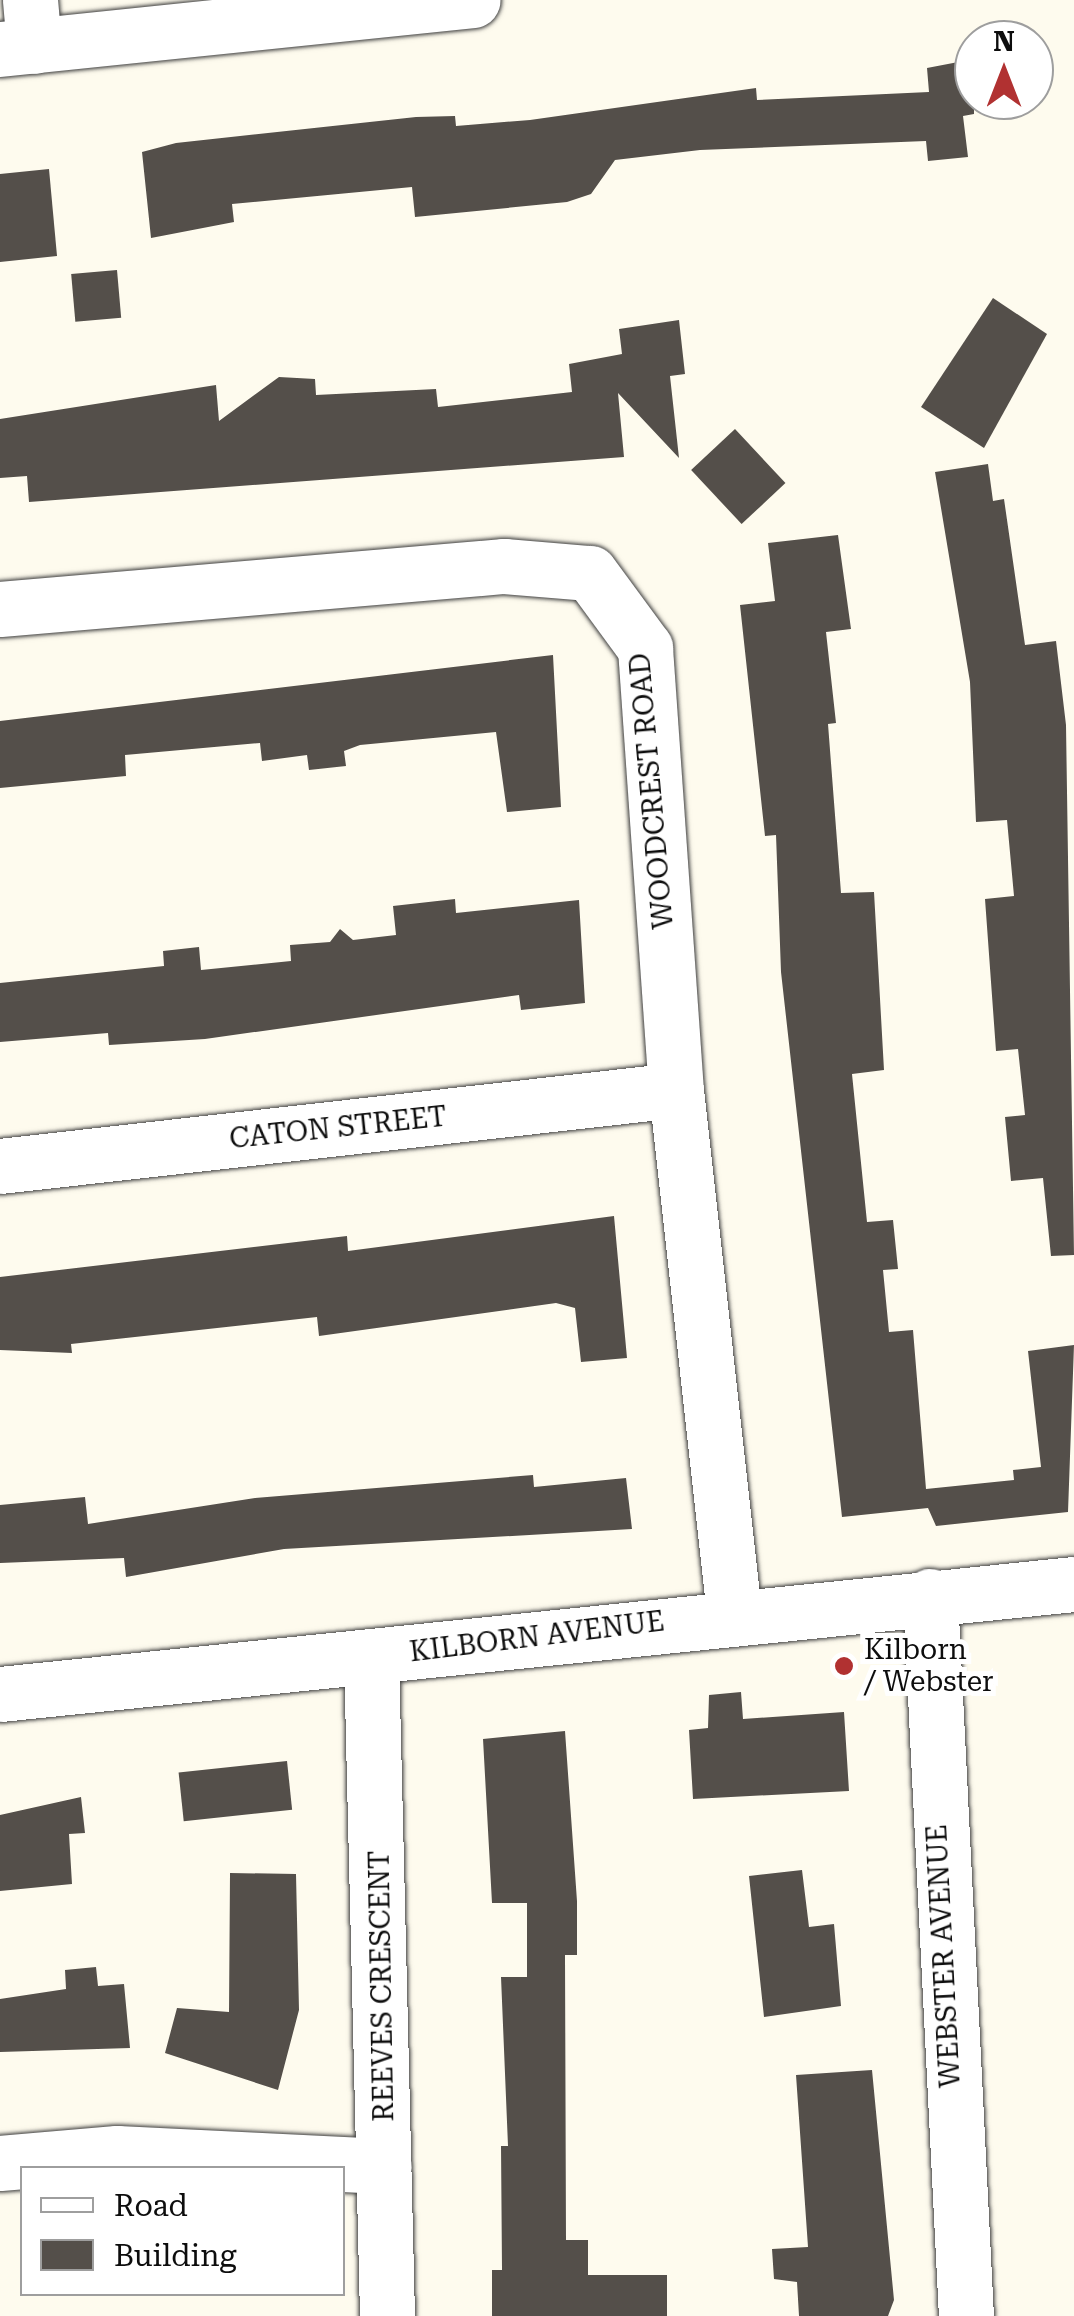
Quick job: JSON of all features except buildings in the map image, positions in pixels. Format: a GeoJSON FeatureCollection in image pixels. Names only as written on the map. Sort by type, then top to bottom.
{"type":"FeatureCollection","features":[{"type":"Feature","properties":{"kind":"street"},"geometry":{"type":"LineString","coordinates":[[21,32],[472,0]]}},
{"type":"Feature","properties":{"kind":"street","name":"WOODCREST ROAD"},"geometry":{"type":"LineString","coordinates":[[0,609],[504,566],[590,573],[645,648],[676,1090],[734,1614]]}},
{"type":"Feature","properties":{"kind":"street","name":"CATON STREET"},"geometry":{"type":"LineString","coordinates":[[0,1166],[676,1090]]}},
{"type":"Feature","properties":{"kind":"street","name":"KILBORN AVENUE"},"geometry":{"type":"LineString","coordinates":[[0,1694],[734,1614],[1074,1584]]}},
{"type":"Feature","properties":{"kind":"street","name":"WEBSTER AVENUE"},"geometry":{"type":"LineString","coordinates":[[930,1596],[966,2316]]}},
{"type":"Feature","properties":{"kind":"street","name":"REEVES CRESCENT"},"geometry":{"type":"LineString","coordinates":[[371,1656],[387,2316]]}},
{"type":"Feature","properties":{"kind":"street"},"geometry":{"type":"LineString","coordinates":[[0,2163],[117,2153],[384,2166]]}},
{"type":"Feature","properties":{"kind":"place","name":"Kilborn / Webster"},"geometry":{"type":"Point","coordinates":[844,1666]}}]}
